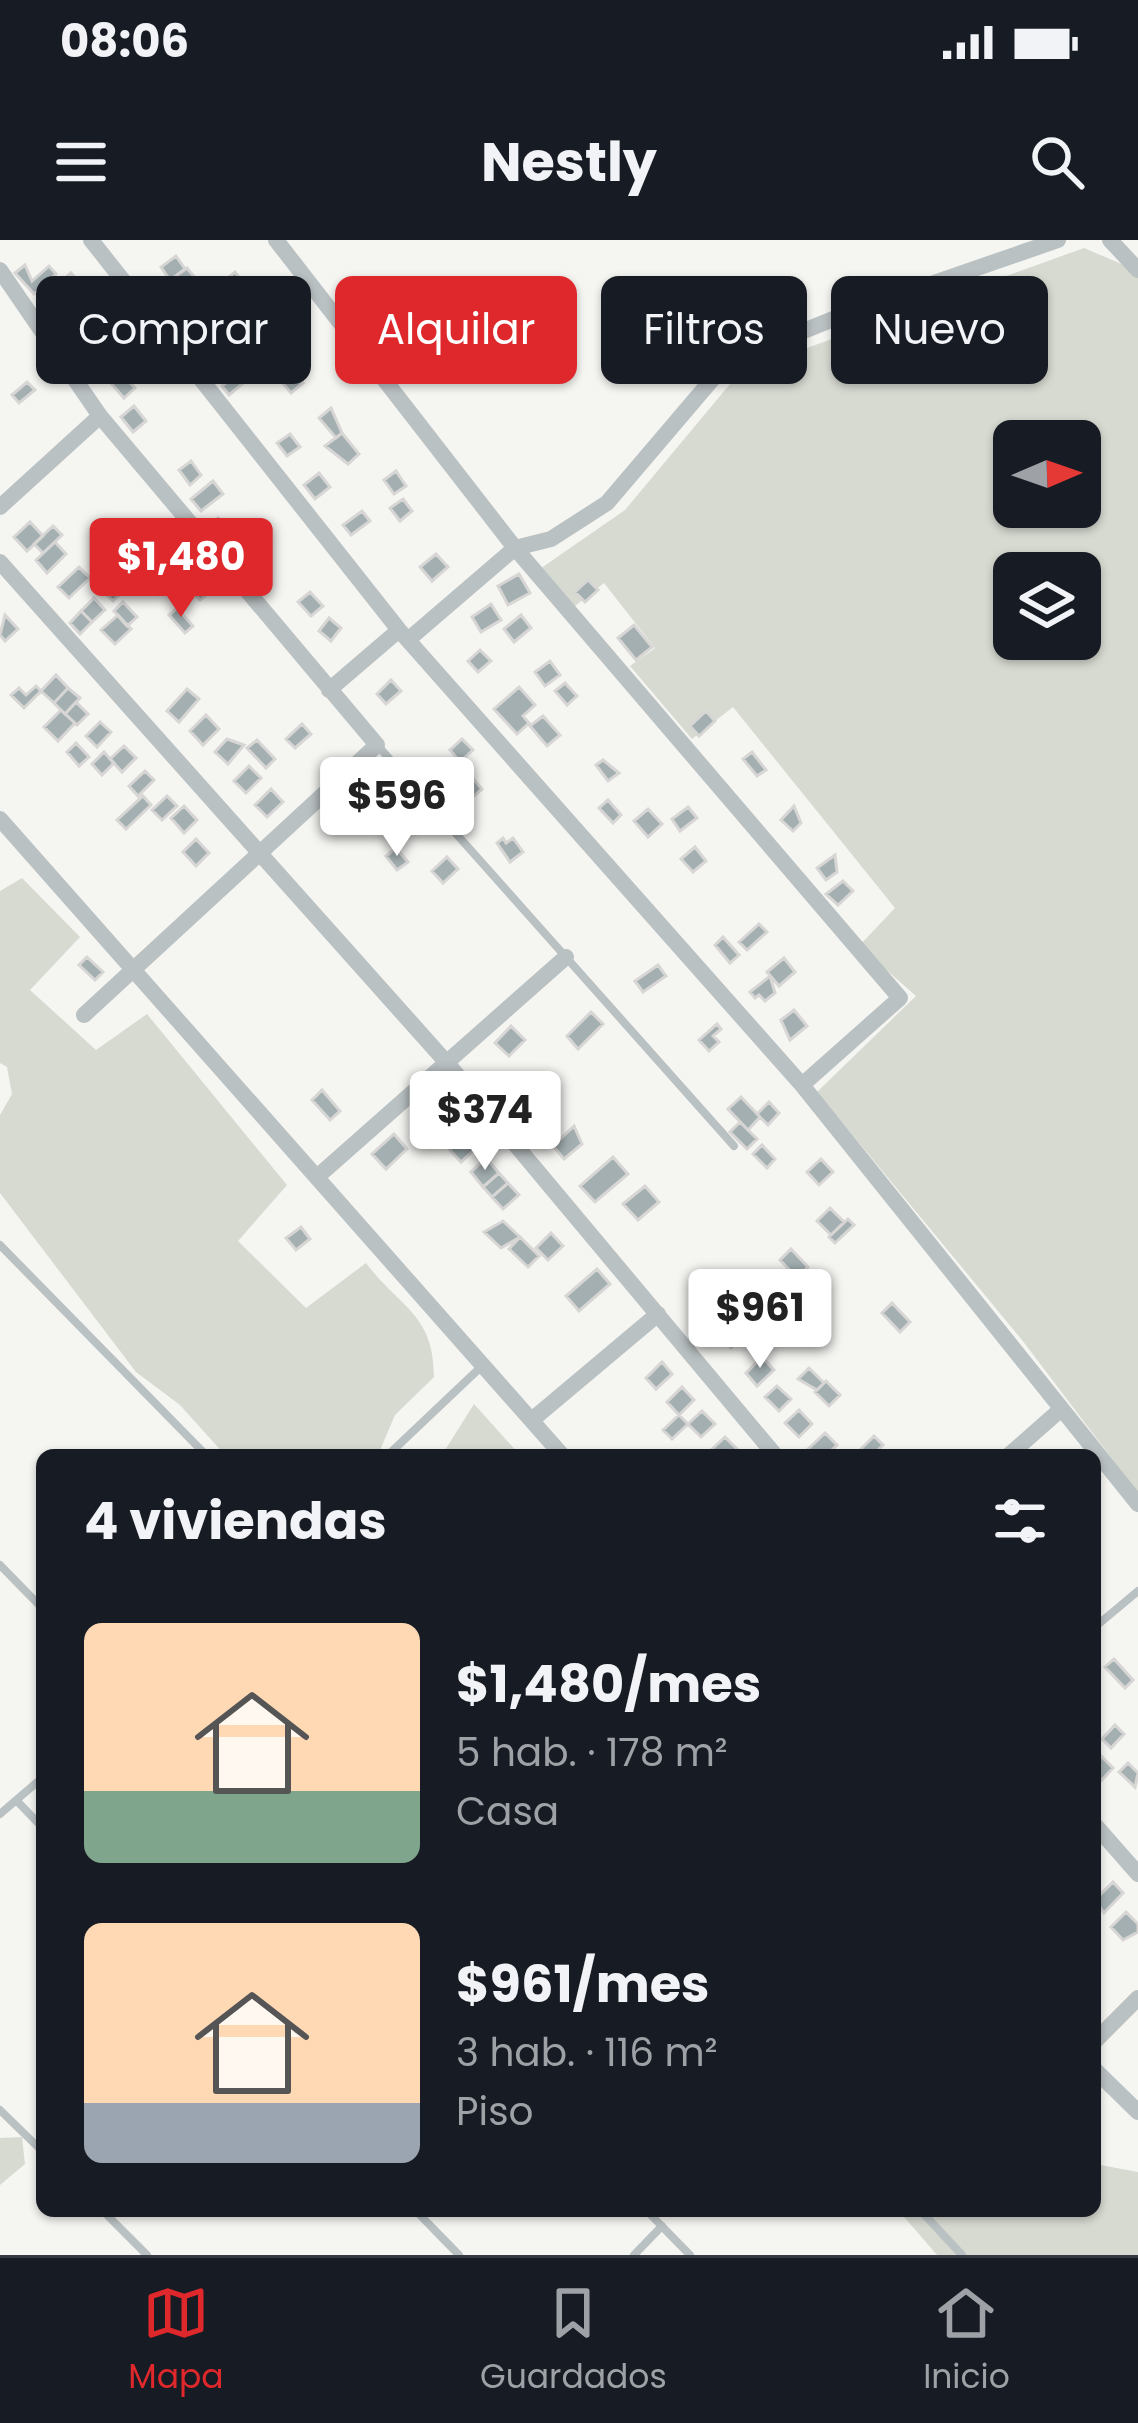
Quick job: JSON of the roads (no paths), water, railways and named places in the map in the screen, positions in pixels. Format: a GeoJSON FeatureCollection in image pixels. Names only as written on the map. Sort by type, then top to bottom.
{"type":"FeatureCollection","features":[{"type":"Feature","properties":{"kind":"street"},"geometry":{"type":"LineString","coordinates":[[91,240],[404,634],[802,1085],[1091,1449]]}},
{"type":"Feature","properties":{"kind":"street"},"geometry":{"type":"LineString","coordinates":[[276,240],[514,548],[900,998],[802,1085]]}},
{"type":"Feature","properties":{"kind":"street"},"geometry":{"type":"LineString","coordinates":[[329,690],[514,548],[551,539],[608,503],[727,362],[854,311],[1058,240]]}},
{"type":"Feature","properties":{"kind":"street"},"geometry":{"type":"LineString","coordinates":[[1110,240],[1138,270]]}},
{"type":"Feature","properties":{"kind":"street"},"geometry":{"type":"LineString","coordinates":[[0,270],[100,416],[377,745],[84,1015]]}},
{"type":"Feature","properties":{"kind":"street"},"geometry":{"type":"LineString","coordinates":[[0,506],[100,416]]}},
{"type":"Feature","properties":{"kind":"street"},"geometry":{"type":"LineString","coordinates":[[0,562],[447,1063],[771,1449]]}},
{"type":"Feature","properties":{"kind":"street"},"geometry":{"type":"LineString","coordinates":[[0,818],[557,1449]]}},
{"type":"Feature","properties":{"kind":"street"},"geometry":{"type":"LineString","coordinates":[[317,1177],[566,957]]}},
{"type":"Feature","properties":{"kind":"street"},"geometry":{"type":"LineString","coordinates":[[533,1419],[658,1314]]}},
{"type":"Feature","properties":{"kind":"street"},"geometry":{"type":"LineString","coordinates":[[1016,1449],[1059,1411]]}},
{"type":"Feature","properties":{"kind":"street"},"geometry":{"type":"LineString","coordinates":[[1101,1460],[1138,1504]]}},
{"type":"Feature","properties":{"kind":"street"},"geometry":{"type":"LineString","coordinates":[[1101,1832],[1138,1874]]}},
{"type":"Feature","properties":{"kind":"street"},"geometry":{"type":"LineString","coordinates":[[1101,2035],[1138,1997]]}},
{"type":"Feature","properties":{"kind":"street"},"geometry":{"type":"LineString","coordinates":[[1101,2076],[1138,2112]]}},
{"type":"Feature","properties":{"kind":"lane"},"geometry":{"type":"LineString","coordinates":[[377,745],[734,1146]]}},
{"type":"Feature","properties":{"kind":"lane"},"geometry":{"type":"LineString","coordinates":[[0,1245],[200,1449]]}},
{"type":"Feature","properties":{"kind":"lane"},"geometry":{"type":"LineString","coordinates":[[394,1449],[483,1365]]}},
{"type":"Feature","properties":{"kind":"lane"},"geometry":{"type":"LineString","coordinates":[[0,1565],[36,1602]]}},
{"type":"Feature","properties":{"kind":"lane"},"geometry":{"type":"LineString","coordinates":[[1101,1623],[1138,1591]]}},
{"type":"Feature","properties":{"kind":"lane"},"geometry":{"type":"LineString","coordinates":[[0,1814],[36,1784]]}},
{"type":"Feature","properties":{"kind":"lane"},"geometry":{"type":"LineString","coordinates":[[17,1801],[36,1821]]}},
{"type":"Feature","properties":{"kind":"lane"},"geometry":{"type":"LineString","coordinates":[[0,2110],[36,2145]]}},
{"type":"Feature","properties":{"kind":"lane"},"geometry":{"type":"LineString","coordinates":[[109,2217],[147,2255]]}},
{"type":"Feature","properties":{"kind":"lane"},"geometry":{"type":"LineString","coordinates":[[422,2217],[459,2255]]}},
{"type":"Feature","properties":{"kind":"lane"},"geometry":{"type":"LineString","coordinates":[[653,2217],[690,2255]]}},
{"type":"Feature","properties":{"kind":"lane"},"geometry":{"type":"LineString","coordinates":[[927,2217],[962,2255]]}},
{"type":"Feature","properties":{"kind":"lane"},"geometry":{"type":"LineString","coordinates":[[634,2255],[662,2227]]}}]}
